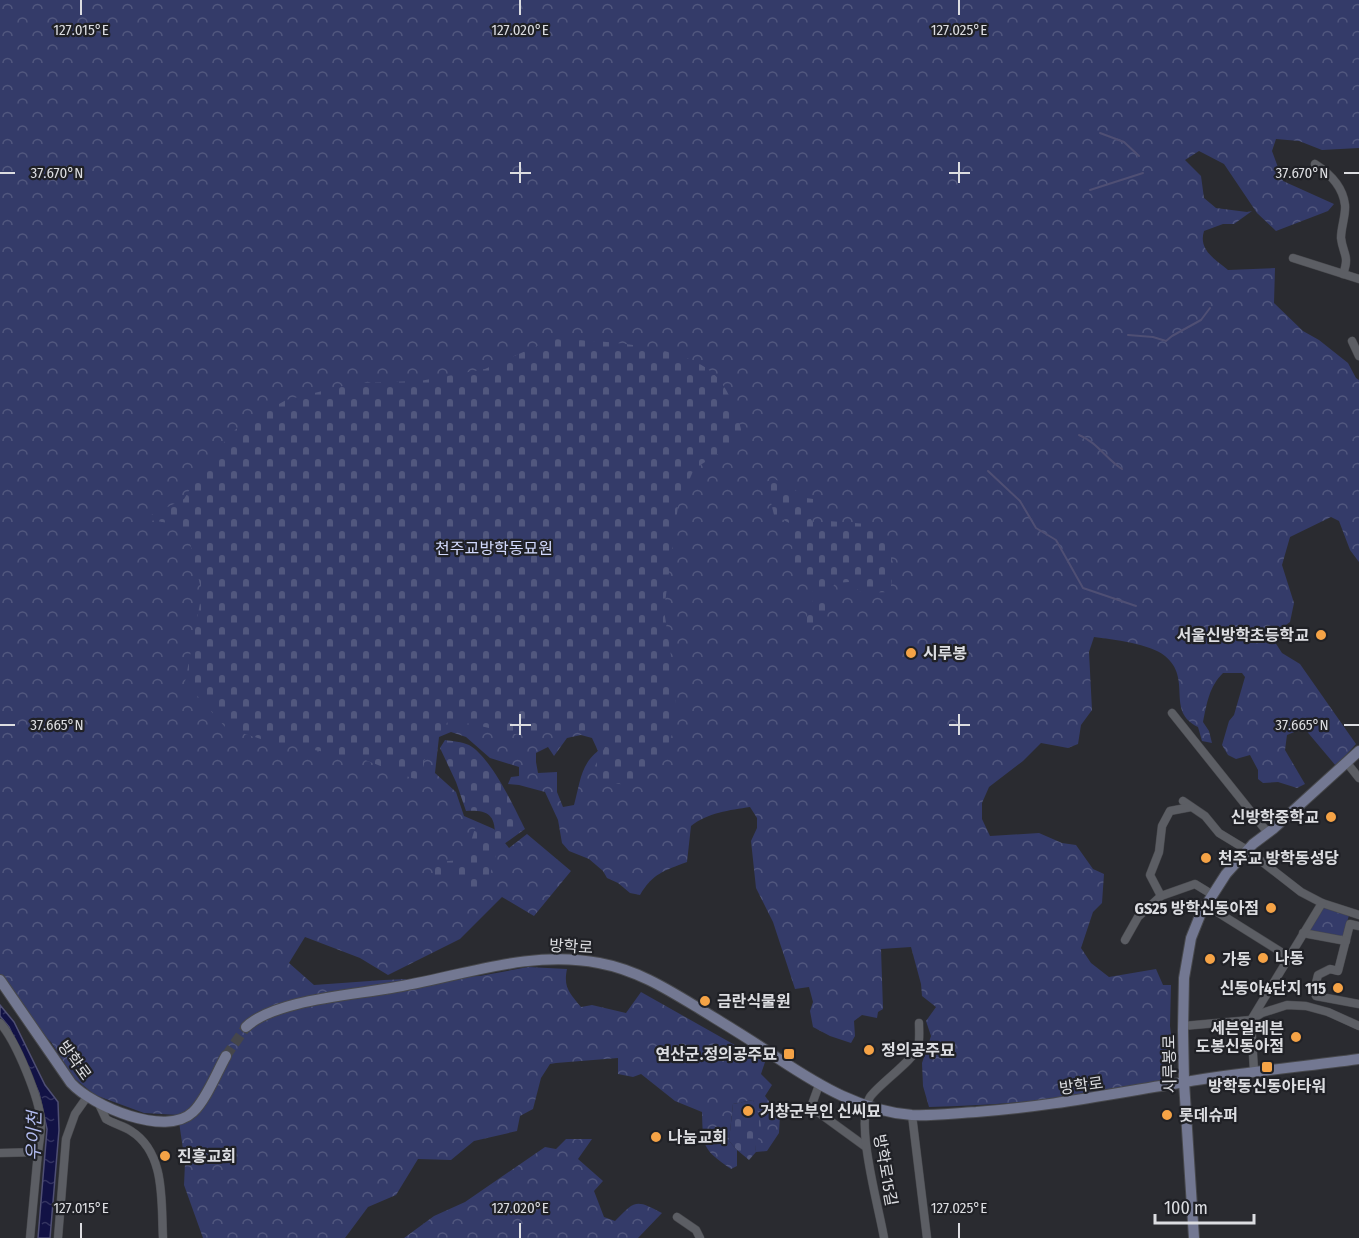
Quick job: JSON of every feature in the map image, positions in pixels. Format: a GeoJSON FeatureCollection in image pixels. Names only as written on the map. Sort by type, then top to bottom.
{"type":"FeatureCollection","features":[{"type":"Feature","properties":{"kind":"main road","name":"시루봉로"},"geometry":{"type":"LineString","coordinates":[[1194,1238],[1184,1082],[1183,1026],[1184,978],[1191,938],[1209,900],[1226,874],[1247,850],[1359,752]]}},
{"type":"Feature","properties":{"kind":"main road","name":"방학로"},"geometry":{"type":"LineString","coordinates":[[246,1027],[259,1017],[292,1005],[414,985],[495,966],[537,960],[596,962],[623,968],[654,981],[819,1085],[866,1107],[912,1115],[1036,1106],[1254,1071],[1359,1059]]}},
{"type":"Feature","properties":{"kind":"main road","name":"방학로"},"geometry":{"type":"LineString","coordinates":[[0,980],[71,1083],[99,1104],[134,1116],[160,1121],[181,1120],[193,1112],[226,1056]]}},
{"type":"Feature","properties":{"kind":"street"},"geometry":{"type":"LineString","coordinates":[[1315,164],[1328,173],[1338,187],[1345,205],[1341,237],[1348,262],[1343,274]]}},
{"type":"Feature","properties":{"kind":"street"},"geometry":{"type":"LineString","coordinates":[[1293,258],[1359,279]]}},
{"type":"Feature","properties":{"kind":"street"},"geometry":{"type":"LineString","coordinates":[[1352,341],[1359,356]]}},
{"type":"Feature","properties":{"kind":"street"},"geometry":{"type":"LineString","coordinates":[[1172,712],[1268,833]]}},
{"type":"Feature","properties":{"kind":"street"},"geometry":{"type":"LineString","coordinates":[[1347,763],[1359,778]]}},
{"type":"Feature","properties":{"kind":"street"},"geometry":{"type":"LineString","coordinates":[[1183,801],[1204,816],[1219,833],[1247,850],[1301,892],[1322,903],[1359,915]]}},
{"type":"Feature","properties":{"kind":"street"},"geometry":{"type":"LineString","coordinates":[[1161,896],[1150,875],[1159,852],[1162,826],[1170,811],[1191,807]]}},
{"type":"Feature","properties":{"kind":"street"},"geometry":{"type":"LineString","coordinates":[[1125,940],[1138,917],[1161,896],[1195,884],[1209,900],[1289,957]]}},
{"type":"Feature","properties":{"kind":"street"},"geometry":{"type":"LineString","coordinates":[[1254,1071],[1251,1020],[1322,903]]}},
{"type":"Feature","properties":{"kind":"street"},"geometry":{"type":"LineString","coordinates":[[1359,926],[1350,924],[1338,971],[1330,969],[1318,975],[1314,991],[1316,996],[1359,1004]]}},
{"type":"Feature","properties":{"kind":"street"},"geometry":{"type":"LineString","coordinates":[[1304,933],[1346,941]]}},
{"type":"Feature","properties":{"kind":"street"},"geometry":{"type":"LineString","coordinates":[[1183,1026],[1251,1020],[1262,1013],[1287,1005],[1306,1006],[1328,1012],[1359,1026]]}},
{"type":"Feature","properties":{"kind":"street"},"geometry":{"type":"LineString","coordinates":[[0,1023],[9,1033],[25,1068],[41,1123],[30,1238]]}},
{"type":"Feature","properties":{"kind":"street"},"geometry":{"type":"LineString","coordinates":[[866,1107],[871,1096],[912,1056],[918,1047],[919,1023]]}},
{"type":"Feature","properties":{"kind":"street"},"geometry":{"type":"LineString","coordinates":[[819,1085],[812,1107],[866,1146]]}},
{"type":"Feature","properties":{"kind":"street"},"geometry":{"type":"LineString","coordinates":[[58,1238],[66,1138],[75,1114],[87,1097]]}},
{"type":"Feature","properties":{"kind":"street"},"geometry":{"type":"LineString","coordinates":[[99,1104],[106,1119],[131,1130],[148,1147],[155,1158],[161,1197],[163,1238]]}},
{"type":"Feature","properties":{"kind":"street","name":"방학로15길"},"geometry":{"type":"LineString","coordinates":[[866,1107],[864,1126],[866,1146],[884,1238]]}},
{"type":"Feature","properties":{"kind":"street"},"geometry":{"type":"LineString","coordinates":[[912,1115],[927,1238]]}},
{"type":"Feature","properties":{"kind":"street"},"geometry":{"type":"LineString","coordinates":[[0,1153],[38,1152]]}},
{"type":"Feature","properties":{"kind":"street"},"geometry":{"type":"LineString","coordinates":[[677,1217],[696,1230],[700,1238]]}},
{"type":"Feature","properties":{"kind":"green space"},"geometry":{"type":"Polygon","coordinates":[[[0,0],[1359,0],[1359,148],[1322,150],[1299,141],[1276,139],[1272,151],[1283,181],[1334,204],[1328,211],[1276,231],[1257,213],[1224,164],[1199,151],[1185,160],[1201,176],[1204,198],[1216,208],[1252,211],[1234,224],[1223,224],[1204,231],[1203,244],[1209,254],[1228,270],[1275,268],[1274,303],[1303,331],[1319,340],[1348,363],[1359,380],[1359,562],[1350,550],[1339,521],[1331,517],[1290,537],[1282,565],[1294,603],[1290,622],[1271,636],[1282,653],[1300,664],[1356,744],[1336,766],[1304,728],[1287,735],[1285,750],[1305,784],[1297,788],[1278,782],[1263,783],[1258,779],[1258,770],[1250,755],[1236,759],[1228,755],[1222,745],[1245,677],[1242,673],[1223,673],[1215,684],[1209,696],[1203,722],[1209,731],[1212,743],[1202,741],[1198,727],[1188,720],[1183,712],[1177,675],[1173,665],[1165,656],[1141,645],[1094,637],[1089,652],[1092,710],[1081,725],[1078,744],[1068,748],[1041,743],[1023,761],[989,787],[982,803],[982,819],[990,836],[1039,833],[1062,843],[1076,845],[1093,869],[1104,874],[1102,903],[1093,912],[1081,948],[1091,963],[1109,977],[1156,969],[1163,985],[1171,985],[1170,1026],[1174,1059],[1164,1068],[1161,1081],[1046,1100],[929,1107],[923,1086],[922,1063],[931,1036],[926,1021],[936,1007],[922,996],[911,947],[881,949],[883,1009],[878,1012],[877,1018],[862,1015],[854,1021],[855,1036],[851,1043],[813,1027],[810,1011],[813,1002],[809,987],[795,989],[773,922],[756,888],[751,841],[757,828],[757,818],[750,807],[711,815],[691,826],[687,862],[655,877],[640,895],[630,893],[618,883],[607,878],[603,871],[589,859],[569,851],[562,843],[558,820],[545,792],[508,784],[511,777],[519,776],[519,767],[490,758],[466,737],[451,732],[439,737],[435,773],[456,792],[464,816],[494,829],[509,848],[527,834],[571,871],[534,916],[502,897],[460,939],[388,975],[360,958],[305,937],[289,963],[314,985],[480,976],[528,967],[567,969],[567,986],[581,1007],[592,1005],[626,1013],[641,992],[765,1062],[761,1074],[772,1085],[765,1096],[780,1116],[779,1133],[767,1151],[756,1152],[756,1113],[753,1100],[733,1104],[729,1141],[737,1150],[737,1166],[731,1169],[714,1157],[706,1146],[702,1112],[675,1101],[641,1074],[633,1077],[618,1074],[618,1058],[556,1063],[550,1064],[541,1078],[533,1109],[520,1116],[517,1131],[474,1141],[451,1160],[418,1159],[396,1195],[368,1207],[345,1238],[203,1238],[184,1185],[185,1163],[178,1115],[144,1113],[95,1095],[74,1078],[51,1042],[36,1028],[0,974],[0,0]],[[581,735],[567,738],[554,756],[548,747],[536,753],[538,773],[557,772],[557,792],[563,807],[574,805],[584,769],[598,751],[592,738],[581,735]]]}},
{"type":"Feature","properties":{"kind":"green space","name":"천주교방학동묘원"},"geometry":{"type":"Polygon","coordinates":[[[553,339],[615,343],[662,350],[702,365],[716,376],[726,390],[734,406],[741,430],[743,438],[694,469],[678,506],[664,610],[676,689],[673,732],[661,762],[629,786],[601,780],[595,766],[605,747],[599,730],[514,734],[448,721],[424,761],[422,782],[365,760],[264,740],[226,728],[185,682],[202,593],[187,530],[169,523],[143,519],[184,499],[205,464],[236,429],[286,400],[355,383],[420,381],[485,369],[553,339]]]}},
{"type":"Feature","properties":{"kind":"green space"},"geometry":{"type":"Polygon","coordinates":[[[774,479],[790,486],[806,498],[820,500],[809,516],[817,529],[828,521],[867,524],[881,532],[894,565],[890,592],[862,593],[849,582],[835,583],[825,602],[827,613],[822,624],[807,624],[806,619],[815,594],[800,578],[794,563],[795,526],[774,515],[766,482],[774,479]]]}},
{"type":"Feature","properties":{"kind":"green space"},"geometry":{"type":"Polygon","coordinates":[[[445,740],[469,745],[477,751],[501,783],[525,829],[497,849],[489,876],[474,900],[466,893],[466,886],[456,877],[435,877],[433,870],[437,862],[461,860],[467,855],[475,828],[482,827],[495,835],[493,822],[488,814],[466,811],[456,782],[440,748],[445,740]]]}},
{"type":"Feature","properties":{"kind":"green space"},"geometry":{"type":"Polygon","coordinates":[[[1322,907],[1349,915],[1343,938],[1308,931],[1322,907]]]}},
{"type":"Feature","properties":{"kind":"green space"},"geometry":{"type":"Polygon","coordinates":[[[753,1100],[761,1129],[756,1152],[749,1160],[729,1141],[733,1104],[753,1100]]]}},
{"type":"Feature","properties":{"kind":"green space"},"geometry":{"type":"Polygon","coordinates":[[[566,1139],[592,1139],[578,1159],[603,1181],[594,1191],[604,1217],[615,1221],[636,1204],[646,1205],[662,1213],[638,1238],[404,1238],[434,1216],[465,1202],[545,1147],[556,1149],[566,1139]]]}},
{"type":"Feature","properties":{"kind":"water","name":"우이천"},"geometry":{"type":"Polygon","coordinates":[[[0,1005],[14,1022],[45,1085],[58,1102],[59,1130],[50,1238],[38,1238],[47,1129],[39,1093],[9,1027],[0,1016],[0,1005]]]}},
{"type":"Feature","properties":{"kind":"waterway"},"geometry":{"type":"LineString","coordinates":[[1100,133],[1124,142],[1139,156]]}},
{"type":"Feature","properties":{"kind":"waterway"},"geometry":{"type":"LineString","coordinates":[[1090,190],[1143,173]]}},
{"type":"Feature","properties":{"kind":"waterway"},"geometry":{"type":"LineString","coordinates":[[1128,335],[1153,337],[1166,341],[1201,320],[1210,308]]}},
{"type":"Feature","properties":{"kind":"waterway"},"geometry":{"type":"LineString","coordinates":[[1079,435],[1091,442],[1122,469]]}},
{"type":"Feature","properties":{"kind":"waterway"},"geometry":{"type":"LineString","coordinates":[[988,471],[1020,501],[1036,528],[1056,540],[1083,588],[1136,606]]}},
{"type":"Feature","properties":{"kind":"tunnel"},"geometry":{"type":"LineString","coordinates":[[226,1056],[246,1027]]}},
{"type":"Feature","properties":{"kind":"place","name":"서울신방학초등학교"},"geometry":{"type":"Point","coordinates":[1321,635]}},
{"type":"Feature","properties":{"kind":"place","name":"시루봉"},"geometry":{"type":"Point","coordinates":[911,653]}},
{"type":"Feature","properties":{"kind":"place","name":"신방학중학교"},"geometry":{"type":"Point","coordinates":[1331,817]}},
{"type":"Feature","properties":{"kind":"place","name":"천주교 방학동성당"},"geometry":{"type":"Point","coordinates":[1206,858]}},
{"type":"Feature","properties":{"kind":"place","name":"GS25 방학신동아점"},"geometry":{"type":"Point","coordinates":[1271,908]}},
{"type":"Feature","properties":{"kind":"place","name":"나동"},"geometry":{"type":"Point","coordinates":[1263,958]}},
{"type":"Feature","properties":{"kind":"place","name":"가동"},"geometry":{"type":"Point","coordinates":[1210,959]}},
{"type":"Feature","properties":{"kind":"place","name":"신동아4단지 115"},"geometry":{"type":"Point","coordinates":[1338,988]}},
{"type":"Feature","properties":{"kind":"place","name":"금란식물원"},"geometry":{"type":"Point","coordinates":[705,1001]}},
{"type":"Feature","properties":{"kind":"place","name":"세븐일레븐 도봉신동아점"},"geometry":{"type":"Point","coordinates":[1296,1037]}},
{"type":"Feature","properties":{"kind":"place","name":"정의공주묘"},"geometry":{"type":"Point","coordinates":[869,1050]}},
{"type":"Feature","properties":{"kind":"place","name":"연산군.정의공주묘"},"geometry":{"type":"Point","coordinates":[789,1054]}},
{"type":"Feature","properties":{"kind":"place","name":"방학동신동아타워"},"geometry":{"type":"Point","coordinates":[1267,1067]}},
{"type":"Feature","properties":{"kind":"place","name":"거창군부인 신씨묘"},"geometry":{"type":"Point","coordinates":[748,1111]}},
{"type":"Feature","properties":{"kind":"place","name":"롯데슈퍼"},"geometry":{"type":"Point","coordinates":[1167,1115]}},
{"type":"Feature","properties":{"kind":"place","name":"나눔교회"},"geometry":{"type":"Point","coordinates":[656,1137]}},
{"type":"Feature","properties":{"kind":"place","name":"진흥교회"},"geometry":{"type":"Point","coordinates":[165,1156]}}]}
